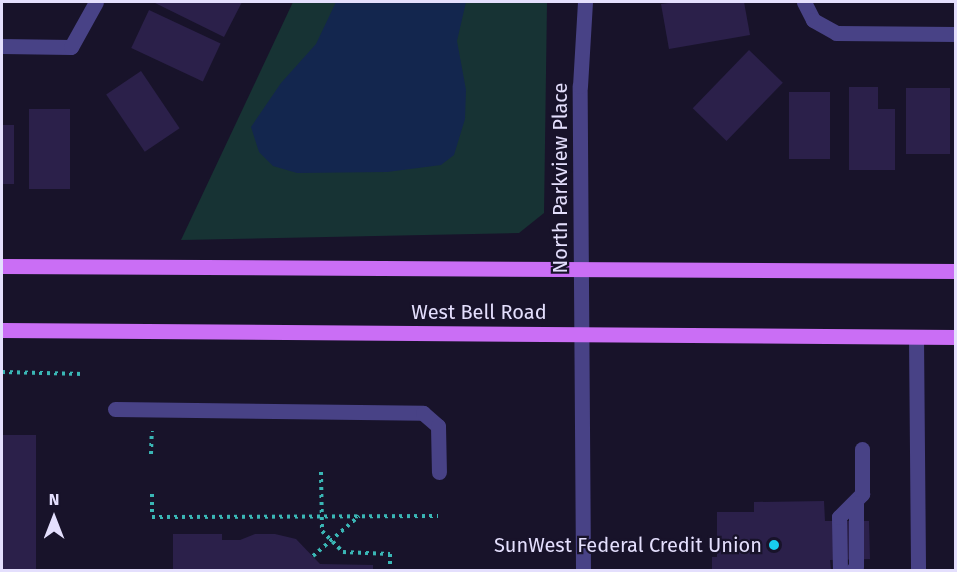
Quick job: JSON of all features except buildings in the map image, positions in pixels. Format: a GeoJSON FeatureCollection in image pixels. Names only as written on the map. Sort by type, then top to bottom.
{"type":"FeatureCollection","features":[{"type":"Feature","properties":{"kind":"main road"},"geometry":{"type":"LineString","coordinates":[[2,266],[956,271]]}},
{"type":"Feature","properties":{"kind":"main road","name":"West Bell Road"},"geometry":{"type":"LineString","coordinates":[[2,330],[956,337]]}},
{"type":"Feature","properties":{"kind":"street"},"geometry":{"type":"LineString","coordinates":[[2,46],[71,47],[96,2]]}},
{"type":"Feature","properties":{"kind":"street","name":"North Parkview Place"},"geometry":{"type":"LineString","coordinates":[[583,570],[580,86],[585,2]]}},
{"type":"Feature","properties":{"kind":"street"},"geometry":{"type":"LineString","coordinates":[[804,2],[813,20],[836,33],[956,34]]}},
{"type":"Feature","properties":{"kind":"street"},"geometry":{"type":"LineString","coordinates":[[916,337],[918,570]]}},
{"type":"Feature","properties":{"kind":"street"},"geometry":{"type":"LineString","coordinates":[[115,409],[423,413],[438,426],[439,472]]}},
{"type":"Feature","properties":{"kind":"street"},"geometry":{"type":"LineString","coordinates":[[840,570],[839,516],[862,494],[862,449]]}},
{"type":"Feature","properties":{"kind":"street"},"geometry":{"type":"LineString","coordinates":[[852,570],[856,566],[856,502]]}},
{"type":"Feature","properties":{"kind":"path"},"geometry":{"type":"LineString","coordinates":[[2,372],[84,374]]}},
{"type":"Feature","properties":{"kind":"path"},"geometry":{"type":"LineString","coordinates":[[152,418],[152,454]]}},
{"type":"Feature","properties":{"kind":"path"},"geometry":{"type":"LineString","coordinates":[[321,472],[322,531],[343,552],[390,554],[390,570]]}},
{"type":"Feature","properties":{"kind":"path"},"geometry":{"type":"LineString","coordinates":[[152,494],[152,516],[438,516]]}},
{"type":"Feature","properties":{"kind":"path"},"geometry":{"type":"LineString","coordinates":[[313,556],[359,516]]}},
{"type":"Feature","properties":{"kind":"green space"},"geometry":{"type":"Polygon","coordinates":[[[293,2],[547,2],[544,213],[519,233],[181,240],[293,2]]]}},
{"type":"Feature","properties":{"kind":"water"},"geometry":{"type":"Polygon","coordinates":[[[336,2],[466,2],[457,41],[466,90],[465,119],[454,155],[441,165],[387,172],[297,173],[273,166],[259,152],[251,127],[281,83],[316,44],[336,2]]]}},
{"type":"Feature","properties":{"kind":"place","name":"SunWest Federal Credit Union"},"geometry":{"type":"Point","coordinates":[774,545]}}]}
